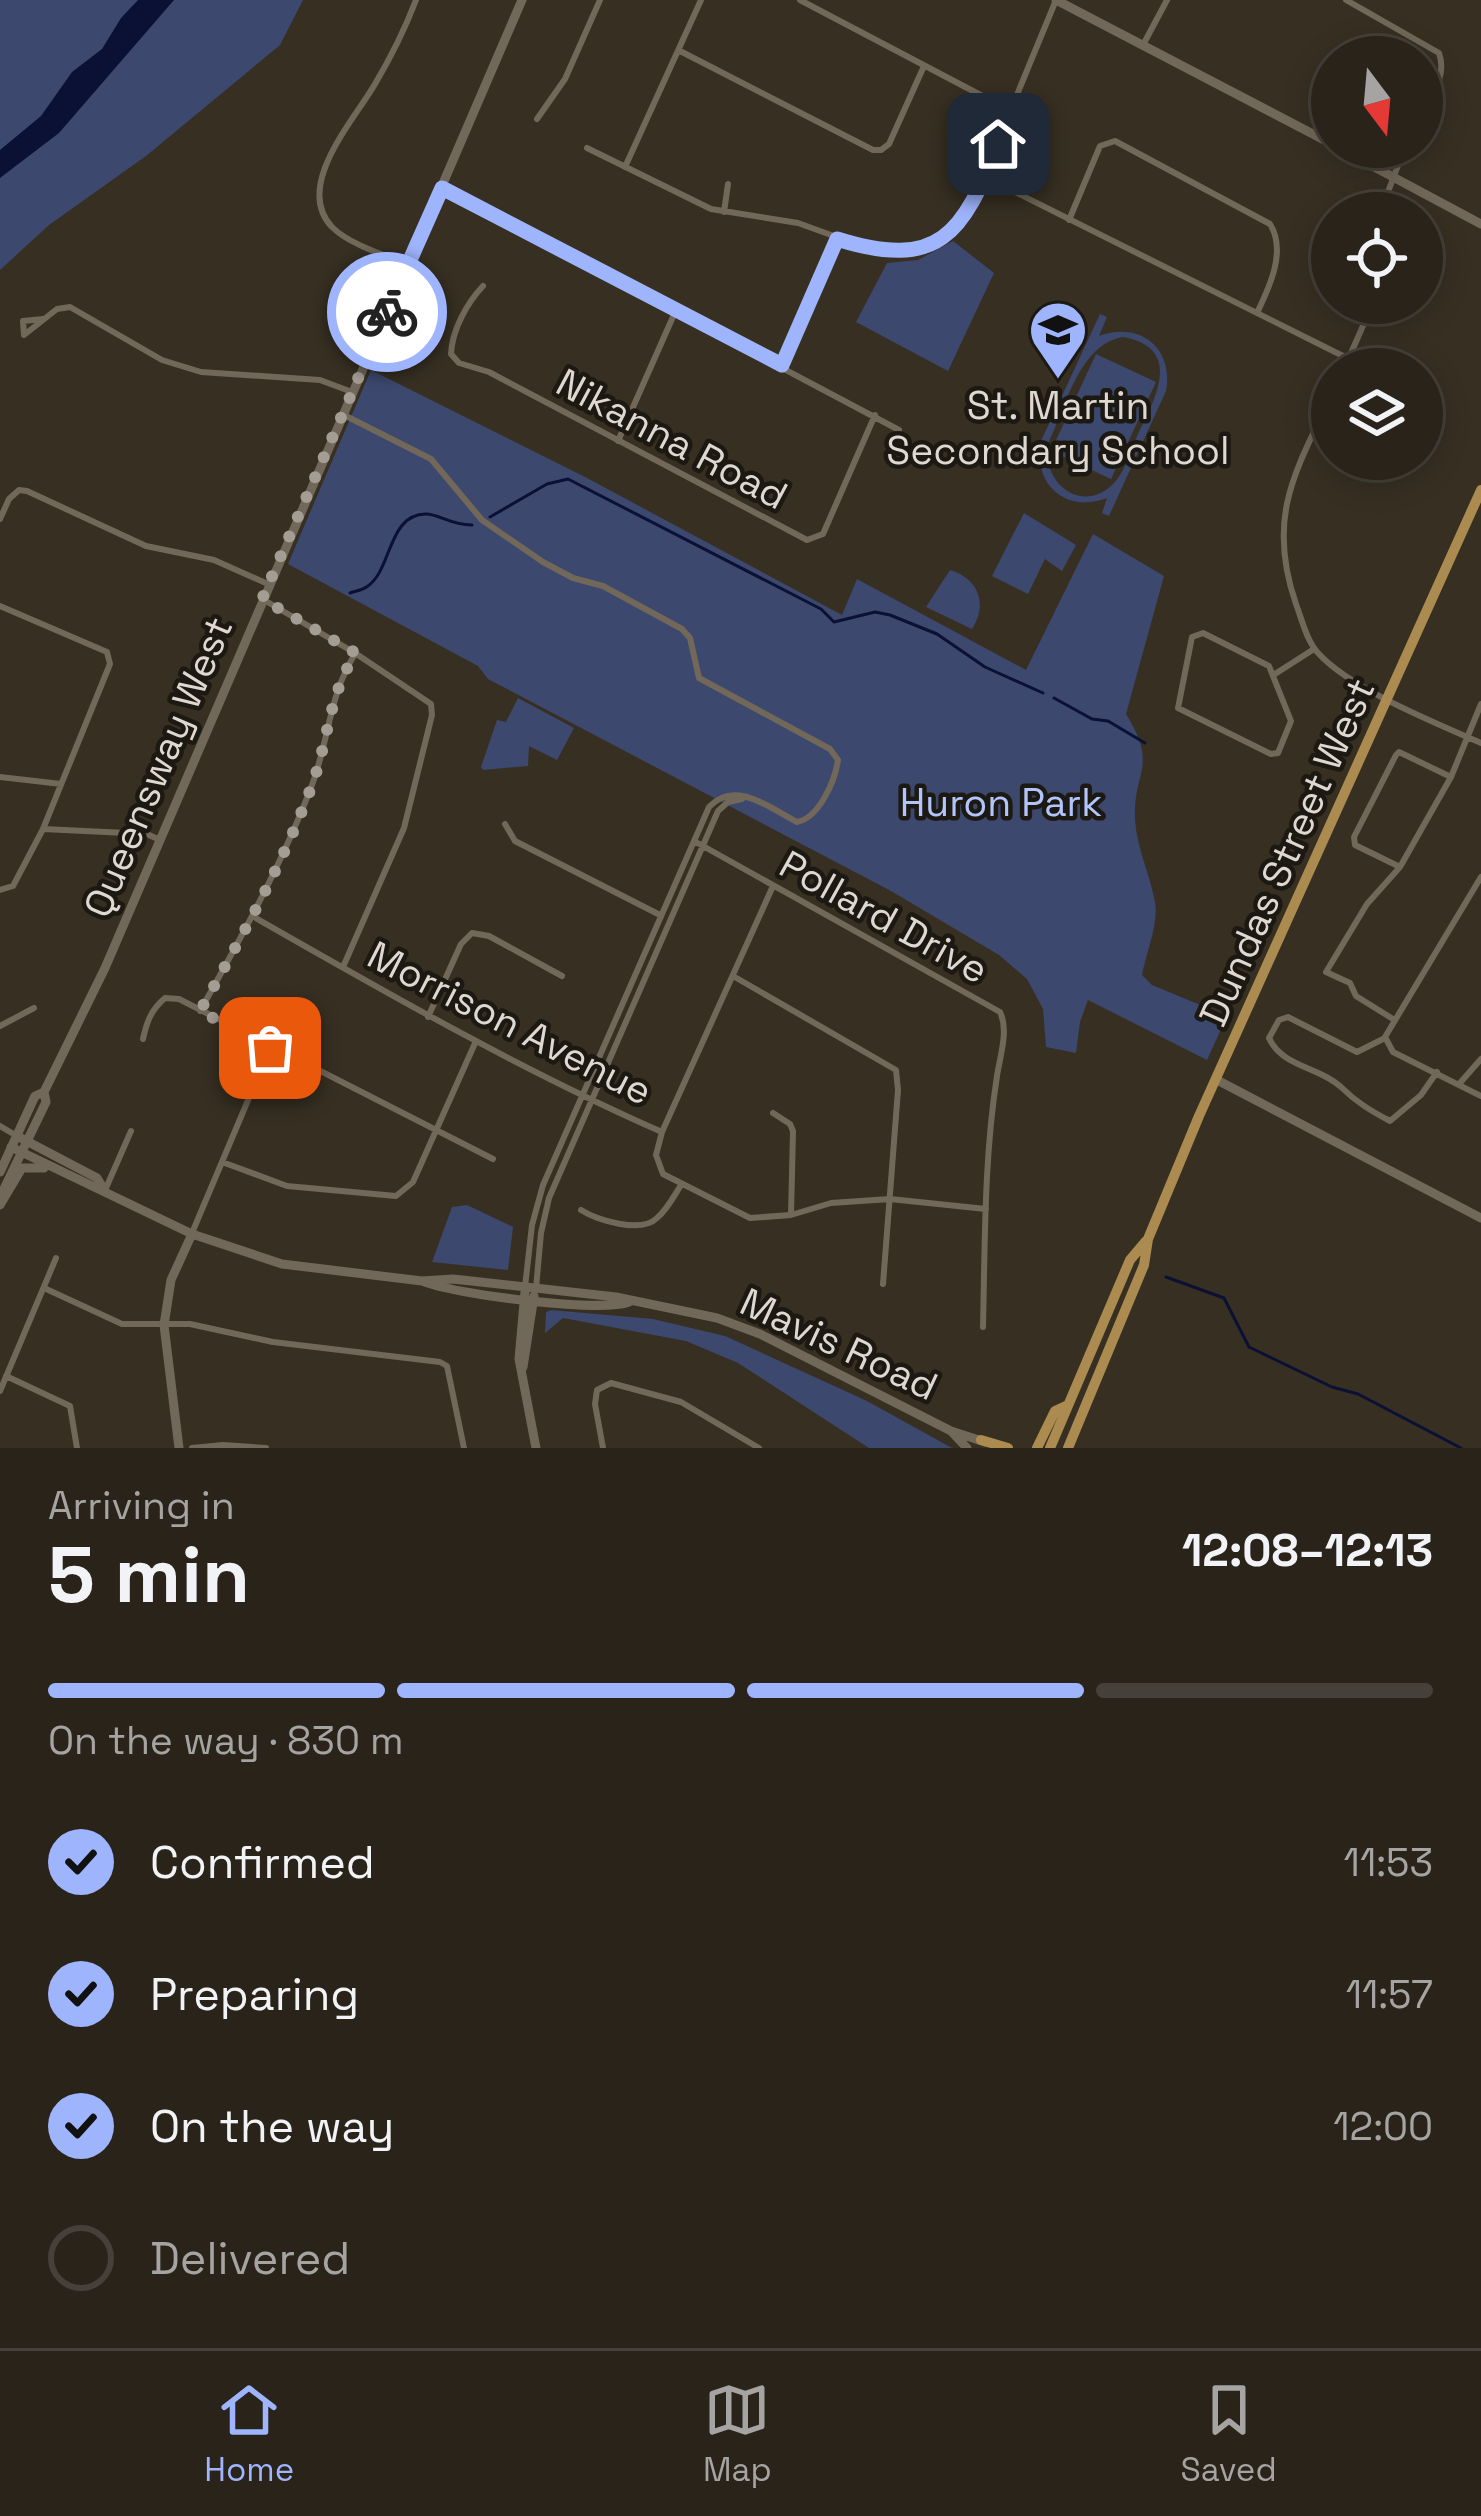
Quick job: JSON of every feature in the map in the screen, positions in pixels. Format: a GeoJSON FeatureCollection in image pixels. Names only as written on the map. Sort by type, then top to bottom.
{"type":"FeatureCollection","features":[{"type":"Feature","properties":{"kind":"main road","name":"Dundas Street West"},"geometry":{"type":"LineString","coordinates":[[1071,1448],[1144,1265],[1148,1239],[1481,490]]}},
{"type":"Feature","properties":{"kind":"main road","name":"Dundas Street West"},"geometry":{"type":"LineString","coordinates":[[1050,1448],[1130,1260],[1148,1239]]}},
{"type":"Feature","properties":{"kind":"main road"},"geometry":{"type":"LineString","coordinates":[[1037,1448],[1055,1411],[1068,1405]]}},
{"type":"Feature","properties":{"kind":"main road"},"geometry":{"type":"LineString","coordinates":[[981,1439],[1008,1448]]}},
{"type":"Feature","properties":{"kind":"street"},"geometry":{"type":"LineString","coordinates":[[409,264],[332,227],[321,187],[328,159],[374,87],[416,0]]}},
{"type":"Feature","properties":{"kind":"street","name":"Queensway West"},"geometry":{"type":"LineString","coordinates":[[0,1172],[11,1147],[22,1138],[35,1096],[44,1093],[105,968],[521,0]]}},
{"type":"Feature","properties":{"kind":"street"},"geometry":{"type":"LineString","coordinates":[[537,119],[565,79],[600,0]]}},
{"type":"Feature","properties":{"kind":"street"},"geometry":{"type":"LineString","coordinates":[[626,167],[701,0]]}},
{"type":"Feature","properties":{"kind":"street"},"geometry":{"type":"LineString","coordinates":[[800,0],[1010,111]]}},
{"type":"Feature","properties":{"kind":"street"},"geometry":{"type":"LineString","coordinates":[[587,148],[694,204],[798,223],[837,239],[895,253],[932,244],[964,217],[985,177],[1056,0],[1311,134]]}},
{"type":"Feature","properties":{"kind":"street"},"geometry":{"type":"LineString","coordinates":[[1143,44],[1167,0]]}},
{"type":"Feature","properties":{"kind":"street"},"geometry":{"type":"LineString","coordinates":[[1346,0],[1409,36]]}},
{"type":"Feature","properties":{"kind":"street"},"geometry":{"type":"LineString","coordinates":[[680,51],[873,150],[889,144],[924,66]]}},
{"type":"Feature","properties":{"kind":"street"},"geometry":{"type":"LineString","coordinates":[[1069,220],[1100,146],[1115,141],[1270,224],[1276,233],[1274,272],[1258,314]]}},
{"type":"Feature","properties":{"kind":"street"},"geometry":{"type":"LineString","coordinates":[[1377,168],[1481,224]]}},
{"type":"Feature","properties":{"kind":"street"},"geometry":{"type":"LineString","coordinates":[[1388,192],[1397,168]]}},
{"type":"Feature","properties":{"kind":"street"},"geometry":{"type":"LineString","coordinates":[[985,177],[1326,348]]}},
{"type":"Feature","properties":{"kind":"street"},"geometry":{"type":"LineString","coordinates":[[724,212],[728,184]]}},
{"type":"Feature","properties":{"kind":"street"},"geometry":{"type":"LineString","coordinates":[[442,188],[899,430]]}},
{"type":"Feature","properties":{"kind":"street"},"geometry":{"type":"LineString","coordinates":[[782,365],[837,239]]}},
{"type":"Feature","properties":{"kind":"street","name":"Nikanna Road"},"geometry":{"type":"LineString","coordinates":[[483,286],[471,299],[451,345],[453,358],[489,372],[797,536],[813,539],[823,534],[875,415]]}},
{"type":"Feature","properties":{"kind":"street"},"geometry":{"type":"LineString","coordinates":[[44,319],[57,309],[70,307],[162,360],[201,371],[320,380],[352,392]]}},
{"type":"Feature","properties":{"kind":"street"},"geometry":{"type":"LineString","coordinates":[[618,441],[676,310]]}},
{"type":"Feature","properties":{"kind":"street"},"geometry":{"type":"LineString","coordinates":[[342,414],[431,460],[482,520],[543,562],[577,580],[603,586],[682,629],[688,634],[699,678],[837,755],[835,775],[805,822],[749,798],[732,794],[715,800],[661,915],[535,1212],[523,1367],[532,1448]]}},
{"type":"Feature","properties":{"kind":"street"},"geometry":{"type":"LineString","coordinates":[[1311,442],[1287,497],[1282,532],[1283,565],[1314,649],[1335,668],[1387,698],[1481,743]]}},
{"type":"Feature","properties":{"kind":"street"},"geometry":{"type":"LineString","coordinates":[[0,519],[9,499],[19,490],[27,491],[146,546],[214,560],[268,584]]}},
{"type":"Feature","properties":{"kind":"street"},"geometry":{"type":"LineString","coordinates":[[262,599],[356,653],[431,704],[404,828],[343,967]]}},
{"type":"Feature","properties":{"kind":"street"},"geometry":{"type":"LineString","coordinates":[[0,606],[107,652],[107,670],[43,830],[13,886],[0,890]]}},
{"type":"Feature","properties":{"kind":"street"},"geometry":{"type":"LineString","coordinates":[[1197,634],[1247,654],[1275,674],[1291,721],[1278,753],[1271,754],[1178,708],[1190,643],[1197,634]]}},
{"type":"Feature","properties":{"kind":"street"},"geometry":{"type":"LineString","coordinates":[[1275,674],[1314,649]]}},
{"type":"Feature","properties":{"kind":"street"},"geometry":{"type":"LineString","coordinates":[[200,1011],[254,917],[312,786],[338,680],[356,653]]}},
{"type":"Feature","properties":{"kind":"street"},"geometry":{"type":"LineString","coordinates":[[1394,1019],[1356,996],[1349,983],[1326,972],[1367,904],[1400,867],[1451,777],[1481,704]]}},
{"type":"Feature","properties":{"kind":"street"},"geometry":{"type":"LineString","coordinates":[[1400,867],[1355,845],[1354,837],[1396,755],[1399,752],[1451,777]]}},
{"type":"Feature","properties":{"kind":"street"},"geometry":{"type":"LineString","coordinates":[[0,777],[62,784]]}},
{"type":"Feature","properties":{"kind":"street"},"geometry":{"type":"LineString","coordinates":[[530,1293],[546,1208],[720,807],[749,798]]}},
{"type":"Feature","properties":{"kind":"street"},"geometry":{"type":"LineString","coordinates":[[505,824],[515,841],[671,920]]}},
{"type":"Feature","properties":{"kind":"street"},"geometry":{"type":"LineString","coordinates":[[43,830],[146,834],[160,840]]}},
{"type":"Feature","properties":{"kind":"street","name":"Pollard Drive"},"geometry":{"type":"LineString","coordinates":[[694,842],[1000,1012],[1005,1023],[986,1209]]}},
{"type":"Feature","properties":{"kind":"street"},"geometry":{"type":"LineString","coordinates":[[1437,1072],[1421,1095],[1390,1121],[1278,1052],[1269,1038],[1279,1020],[1288,1017],[1357,1052],[1385,1039],[1481,877]]}},
{"type":"Feature","properties":{"kind":"street"},"geometry":{"type":"LineString","coordinates":[[662,1132],[773,886]]}},
{"type":"Feature","properties":{"kind":"street","name":"Morrison Avenue"},"geometry":{"type":"LineString","coordinates":[[254,917],[428,1017],[662,1132],[658,1162],[663,1174],[682,1185]]}},
{"type":"Feature","properties":{"kind":"street"},"geometry":{"type":"LineString","coordinates":[[428,1017],[460,944],[472,933],[489,936],[562,976]]}},
{"type":"Feature","properties":{"kind":"street"},"geometry":{"type":"LineString","coordinates":[[733,976],[896,1070],[883,1283]]}},
{"type":"Feature","properties":{"kind":"street"},"geometry":{"type":"LineString","coordinates":[[143,1039],[148,1016],[165,998],[179,999],[493,1159]]}},
{"type":"Feature","properties":{"kind":"street"},"geometry":{"type":"LineString","coordinates":[[0,1026],[34,1008]]}},
{"type":"Feature","properties":{"kind":"street"},"geometry":{"type":"LineString","coordinates":[[1385,1039],[1393,1052],[1481,1096]]}},
{"type":"Feature","properties":{"kind":"street"},"geometry":{"type":"LineString","coordinates":[[222,1162],[286,1186],[396,1196],[413,1182],[476,1041]]}},
{"type":"Feature","properties":{"kind":"street"},"geometry":{"type":"LineString","coordinates":[[178,1448],[164,1324],[171,1280],[270,1048]]}},
{"type":"Feature","properties":{"kind":"street"},"geometry":{"type":"LineString","coordinates":[[1460,1083],[1481,1059]]}},
{"type":"Feature","properties":{"kind":"street"},"geometry":{"type":"LineString","coordinates":[[1217,1080],[1481,1218]]}},
{"type":"Feature","properties":{"kind":"street"},"geometry":{"type":"LineString","coordinates":[[773,1113],[793,1131],[791,1215]]}},
{"type":"Feature","properties":{"kind":"street"},"geometry":{"type":"LineString","coordinates":[[0,1126],[22,1138]]}},
{"type":"Feature","properties":{"kind":"street"},"geometry":{"type":"LineString","coordinates":[[105,1191],[131,1131]]}},
{"type":"Feature","properties":{"kind":"street","name":"Mavis Road"},"geometry":{"type":"LineString","coordinates":[[22,1138],[97,1178],[105,1191]]}},
{"type":"Feature","properties":{"kind":"street","name":"Queensway West"},"geometry":{"type":"LineString","coordinates":[[0,1201],[11,1147]]}},
{"type":"Feature","properties":{"kind":"street","name":"Mavis Road"},"geometry":{"type":"LineString","coordinates":[[11,1147],[192,1234],[282,1264],[422,1281],[434,1277],[615,1307],[629,1302],[674,1308],[739,1325],[951,1431],[997,1448]]}},
{"type":"Feature","properties":{"kind":"street"},"geometry":{"type":"LineString","coordinates":[[0,1201],[22,1168],[58,1172]]}},
{"type":"Feature","properties":{"kind":"street"},"geometry":{"type":"LineString","coordinates":[[580,1210],[598,1220],[653,1223],[682,1185],[750,1218],[791,1215],[831,1203],[890,1199],[986,1209],[983,1328]]}},
{"type":"Feature","properties":{"kind":"street"},"geometry":{"type":"LineString","coordinates":[[0,1391],[56,1258]]}},
{"type":"Feature","properties":{"kind":"street"},"geometry":{"type":"LineString","coordinates":[[44,1288],[111,1321],[190,1324],[273,1342],[440,1362],[447,1366],[452,1381],[464,1448]]}},
{"type":"Feature","properties":{"kind":"street"},"geometry":{"type":"LineString","coordinates":[[6,1376],[70,1406],[77,1448]]}},
{"type":"Feature","properties":{"kind":"street"},"geometry":{"type":"LineString","coordinates":[[603,1448],[595,1398],[597,1390],[611,1383],[682,1402],[759,1448]]}},
{"type":"Feature","properties":{"kind":"street","name":"Mavis Road"},"geometry":{"type":"LineString","coordinates":[[951,1431],[968,1448]]}},
{"type":"Feature","properties":{"kind":"street"},"geometry":{"type":"LineString","coordinates":[[192,1448],[223,1444],[266,1448]]}},
{"type":"Feature","properties":{"kind":"green space"},"geometry":{"type":"Polygon","coordinates":[[[0,0],[303,0],[280,45],[146,156],[49,225],[0,270],[0,0]]]}},
{"type":"Feature","properties":{"kind":"green space"},"geometry":{"type":"Polygon","coordinates":[[[953,241],[994,273],[948,371],[856,322],[887,263],[918,260],[953,241]]]}},
{"type":"Feature","properties":{"kind":"green space"},"geometry":{"type":"Polygon","coordinates":[[[1100,314],[1107,317],[1099,336],[1114,332],[1140,335],[1159,351],[1165,362],[1166,391],[1109,516],[1102,513],[1107,498],[1078,502],[1055,492],[1042,470],[1041,441],[1100,314]],[[1123,337],[1108,342],[1084,365],[1048,444],[1051,470],[1065,490],[1076,495],[1100,493],[1124,468],[1160,376],[1153,352],[1123,337]]]}},
{"type":"Feature","properties":{"kind":"green space"},"geometry":{"type":"Polygon","coordinates":[[[1096,354],[1156,382],[1111,479],[1051,451],[1096,354]]]}},
{"type":"Feature","properties":{"kind":"green space","name":"Huron Park"},"geometry":{"type":"Polygon","coordinates":[[[371,370],[587,478],[842,615],[857,579],[1026,670],[1093,534],[1164,576],[1126,714],[1143,758],[1135,820],[1156,910],[1142,975],[1152,985],[1227,1016],[1207,1060],[1088,1000],[1076,1053],[1046,1047],[1043,1009],[1027,979],[999,955],[891,891],[488,679],[478,666],[288,564],[371,370]]]}},
{"type":"Feature","properties":{"kind":"green space"},"geometry":{"type":"Polygon","coordinates":[[[1024,513],[1076,545],[1062,571],[1045,559],[1028,594],[992,576],[1024,513]]]}},
{"type":"Feature","properties":{"kind":"green space"},"geometry":{"type":"Polygon","coordinates":[[[950,570],[968,580],[978,594],[979,610],[972,629],[926,607],[950,570]]]}},
{"type":"Feature","properties":{"kind":"green space"},"geometry":{"type":"Polygon","coordinates":[[[518,698],[574,728],[557,760],[529,746],[528,766],[483,770],[497,720],[506,722],[518,698]]]}},
{"type":"Feature","properties":{"kind":"green space"},"geometry":{"type":"Polygon","coordinates":[[[467,1205],[513,1227],[508,1270],[432,1262],[452,1207],[467,1205]]]}},
{"type":"Feature","properties":{"kind":"green space"},"geometry":{"type":"Polygon","coordinates":[[[546,1312],[653,1319],[725,1336],[867,1401],[952,1448],[869,1448],[738,1363],[686,1341],[563,1318],[545,1333],[546,1312]]]}},
{"type":"Feature","properties":{"kind":"shaded area"},"geometry":{"type":"Polygon","coordinates":[[[138,0],[174,0],[59,133],[0,178],[0,150],[41,116],[72,72],[102,49],[138,0]]]}},
{"type":"Feature","properties":{"kind":"waterway"},"geometry":{"type":"LineString","coordinates":[[490,517],[547,484],[568,479],[821,609],[834,622],[875,612],[890,615],[937,634],[985,667],[1043,693]]}},
{"type":"Feature","properties":{"kind":"waterway"},"geometry":{"type":"LineString","coordinates":[[350,593],[376,578],[397,532],[414,516],[431,514],[472,525]]}},
{"type":"Feature","properties":{"kind":"waterway"},"geometry":{"type":"LineString","coordinates":[[1054,698],[1145,743]]}},
{"type":"Feature","properties":{"kind":"waterway"},"geometry":{"type":"LineString","coordinates":[[1166,1277],[1224,1298],[1249,1347],[1332,1387],[1358,1394],[1461,1448]]}},
{"type":"Feature","properties":{"kind":"way so far"},"geometry":{"type":"LineString","coordinates":[[270,1048],[200,1011],[254,917],[312,786],[338,680],[356,653],[262,599],[387,312]]}},
{"type":"Feature","properties":{"kind":"place","name":"St. Martin Secondary School"},"geometry":{"type":"Point","coordinates":[1058,381]}},
{"type":"Feature","properties":{"kind":"route"},"geometry":{"type":"LineString","coordinates":[[387,312],[442,188],[782,365],[837,239],[895,253],[938,241],[970,208],[998,144]]}}]}
